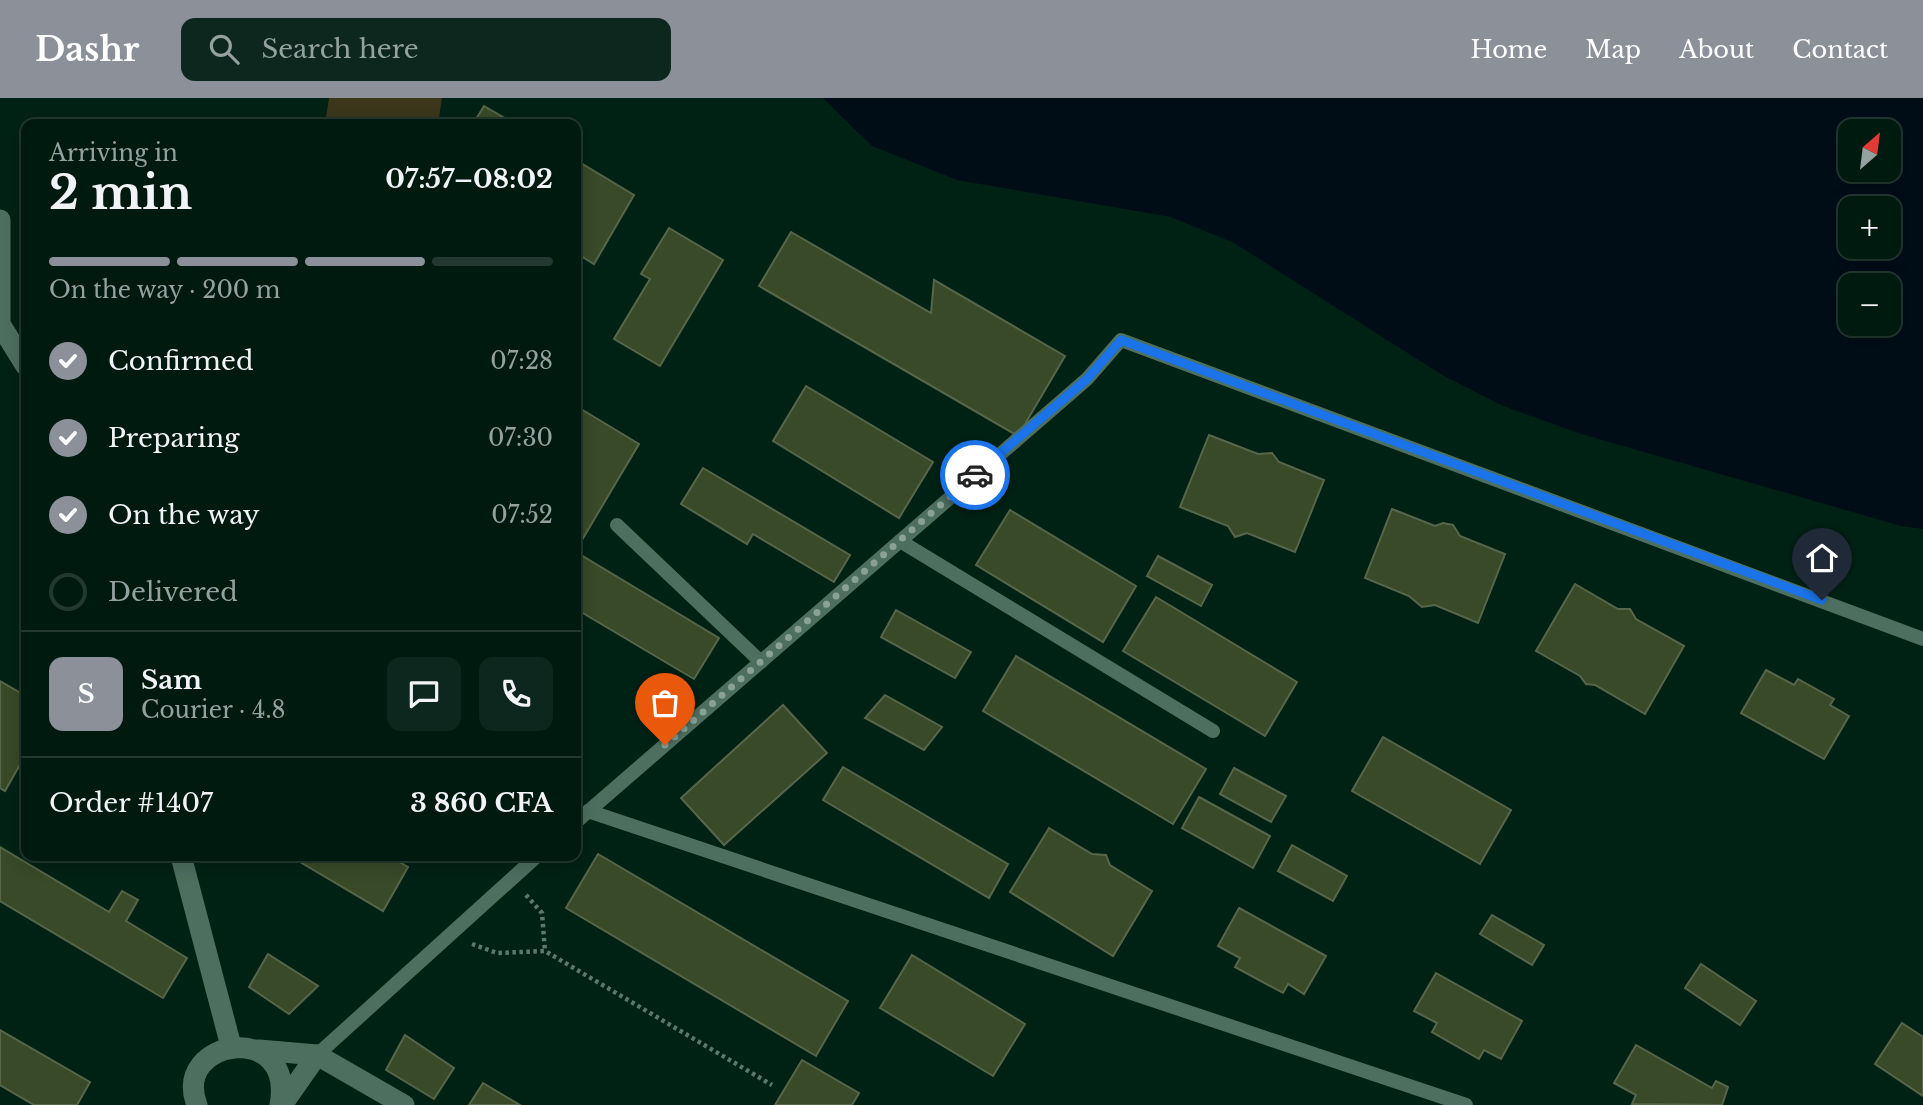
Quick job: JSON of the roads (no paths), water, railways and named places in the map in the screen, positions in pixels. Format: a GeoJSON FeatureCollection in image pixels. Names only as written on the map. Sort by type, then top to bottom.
{"type":"FeatureCollection","features":[{"type":"Feature","properties":{"kind":"street"},"geometry":{"type":"LineString","coordinates":[[0,220],[0,322],[21,358]]}},
{"type":"Feature","properties":{"kind":"street"},"geometry":{"type":"LineString","coordinates":[[182,861],[231,1046]]}},
{"type":"Feature","properties":{"kind":"street"},"geometry":{"type":"LineString","coordinates":[[197,1105],[193,1096],[197,1073],[210,1055],[231,1046],[317,1055],[404,1105]]}},
{"type":"Feature","properties":{"kind":"street"},"geometry":{"type":"LineString","coordinates":[[259,1051],[276,1066],[283,1088],[281,1105]]}},
{"type":"Feature","properties":{"kind":"street"},"geometry":{"type":"LineString","coordinates":[[281,1105],[317,1055]]}},
{"type":"Feature","properties":{"kind":"lane"},"geometry":{"type":"LineString","coordinates":[[581,817],[1087,379],[1121,340],[1923,639]]}},
{"type":"Feature","properties":{"kind":"lane"},"geometry":{"type":"LineString","coordinates":[[617,525],[761,662]]}},
{"type":"Feature","properties":{"kind":"lane"},"geometry":{"type":"LineString","coordinates":[[900,541],[1213,731]]}},
{"type":"Feature","properties":{"kind":"lane"},"geometry":{"type":"LineString","coordinates":[[588,811],[1466,1105]]}},
{"type":"Feature","properties":{"kind":"lane"},"geometry":{"type":"LineString","coordinates":[[317,1055],[531,861]]}}]}
